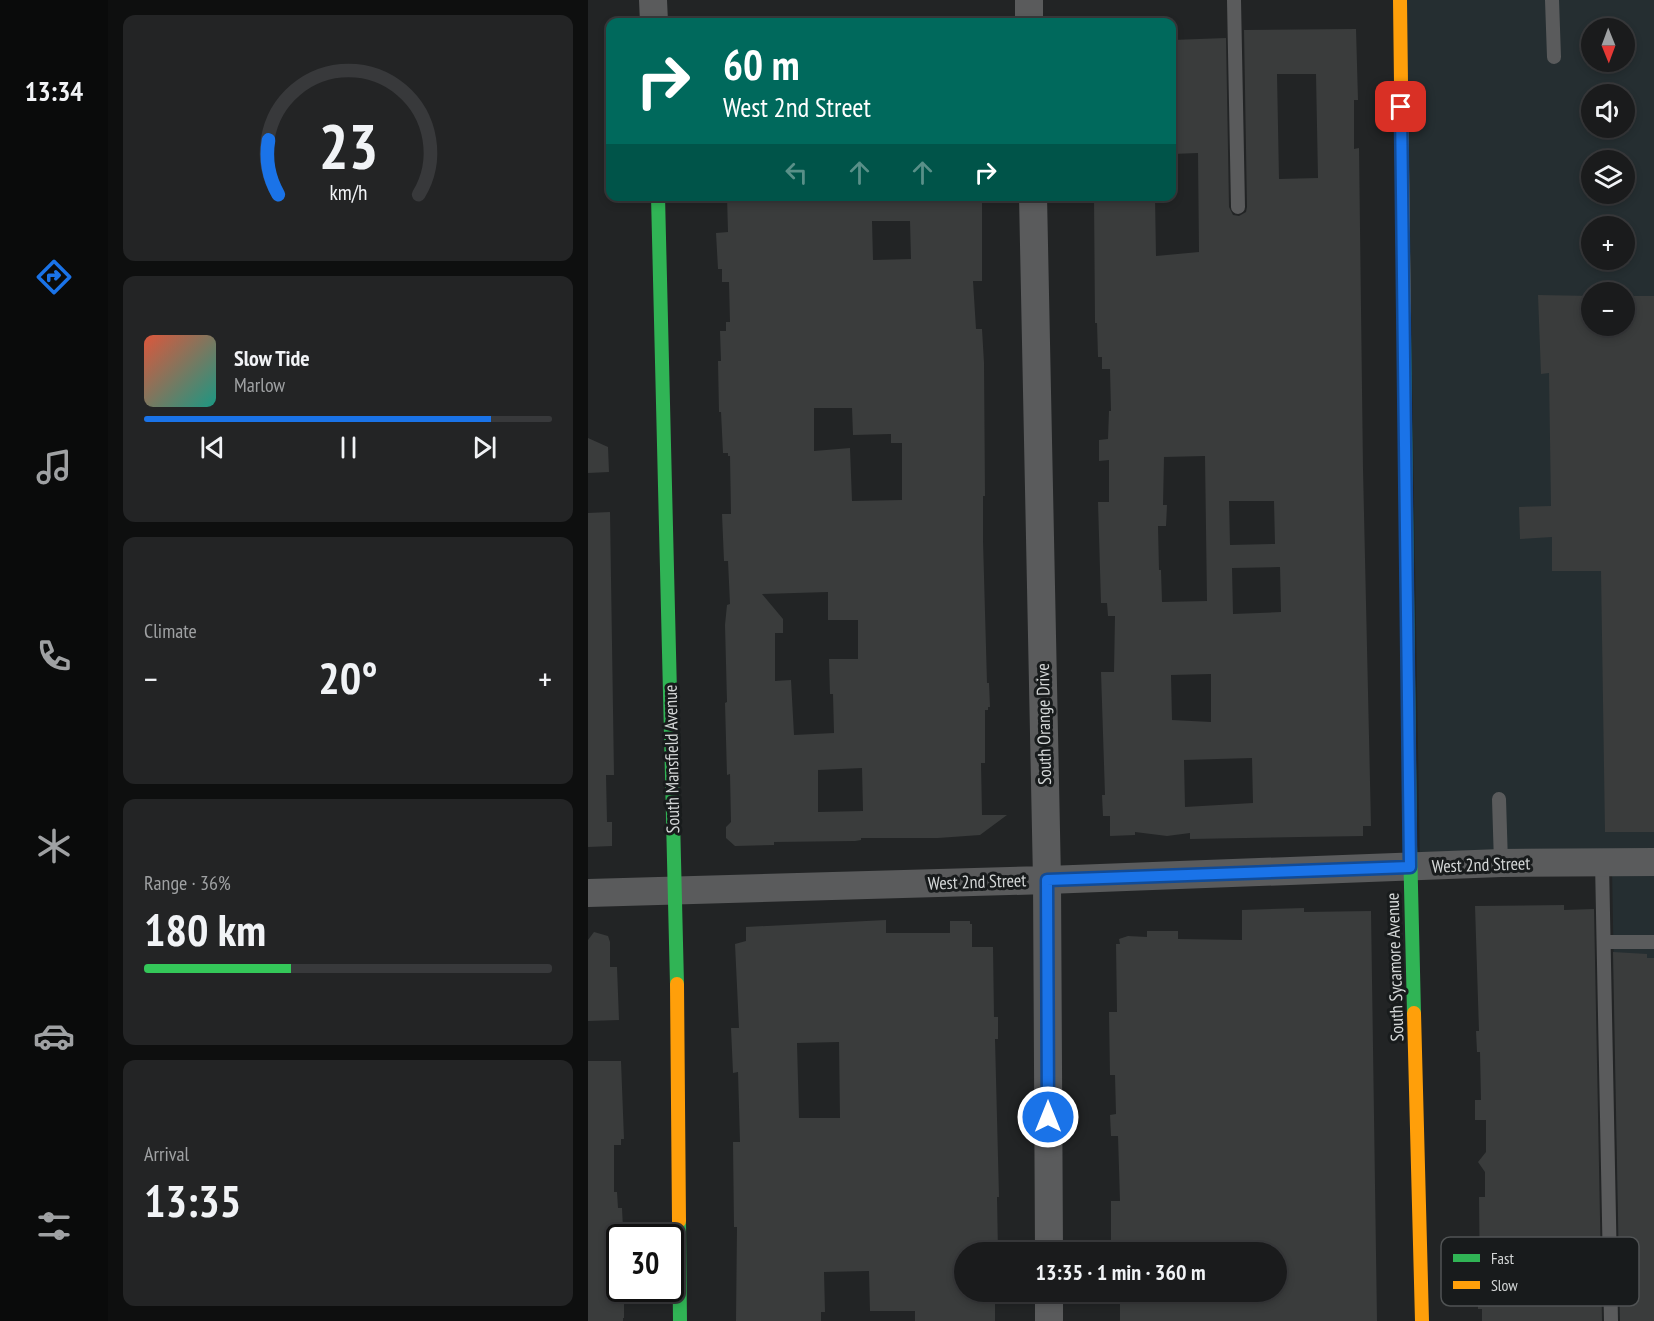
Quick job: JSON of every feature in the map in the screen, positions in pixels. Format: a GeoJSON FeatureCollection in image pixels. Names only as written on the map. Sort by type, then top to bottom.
{"type":"FeatureCollection","features":[{"type":"Feature","properties":{"kind":"street"},"geometry":{"type":"LineString","coordinates":[[653,0],[654,18]]}},
{"type":"Feature","properties":{"kind":"street"},"geometry":{"type":"LineString","coordinates":[[1029,0],[1029,18]]}},
{"type":"Feature","properties":{"kind":"street","name":"South Sycamore Avenue"},"geometry":{"type":"LineString","coordinates":[[1400,0],[1410,867],[1422,1321]]}},
{"type":"Feature","properties":{"kind":"street","name":"South Mansfield Avenue"},"geometry":{"type":"LineString","coordinates":[[658,201],[676,891],[680,1321]]}},
{"type":"Feature","properties":{"kind":"street","name":"South Orange Drive"},"geometry":{"type":"LineString","coordinates":[[1033,201],[1047,880],[1048,1242]]}},
{"type":"Feature","properties":{"kind":"street","name":"West 2nd Street"},"geometry":{"type":"LineString","coordinates":[[588,893],[1047,880],[1501,862],[1654,862]]}},
{"type":"Feature","properties":{"kind":"street"},"geometry":{"type":"LineString","coordinates":[[1049,1302],[1049,1321]]}},
{"type":"Feature","properties":{"kind":"lane"},"geometry":{"type":"LineString","coordinates":[[1234,0],[1238,207]]}},
{"type":"Feature","properties":{"kind":"lane"},"geometry":{"type":"LineString","coordinates":[[1552,0],[1554,57]]}},
{"type":"Feature","properties":{"kind":"lane"},"geometry":{"type":"LineString","coordinates":[[1499,799],[1501,862]]}},
{"type":"Feature","properties":{"kind":"lane"},"geometry":{"type":"LineString","coordinates":[[1602,862],[1609,1237]]}},
{"type":"Feature","properties":{"kind":"lane"},"geometry":{"type":"LineString","coordinates":[[1604,942],[1654,942]]}},
{"type":"Feature","properties":{"kind":"lane"},"geometry":{"type":"LineString","coordinates":[[1611,1306],[1611,1321]]}},
{"type":"Feature","properties":{"kind":"shaded area"},"geometry":{"type":"Polygon","coordinates":[[[1406,0],[1654,0],[1654,1321],[1620,1321],[1620,1306],[1639,1306],[1639,1237],[1619,1237],[1612,868],[1420,874],[1406,0]]]}},
{"type":"Feature","properties":{"kind":"building"},"geometry":{"type":"Polygon","coordinates":[[[1356,29],[1358,100],[1354,100],[1354,149],[1359,148],[1371,826],[1363,826],[1363,836],[1190,839],[1190,833],[1167,836],[1135,832],[1135,835],[1110,836],[1110,816],[1103,816],[1102,795],[1105,795],[1101,672],[1114,672],[1115,616],[1108,616],[1107,603],[1101,603],[1098,502],[1109,502],[1109,460],[1099,461],[1099,440],[1108,439],[1109,411],[1111,411],[1110,369],[1102,369],[1102,357],[1098,357],[1097,323],[1095,323],[1094,201],[1155,201],[1156,256],[1199,252],[1198,153],[1176,154],[1176,40],[1226,38],[1229,207],[1233,215],[1239,216],[1246,212],[1244,30],[1356,29]],[[1277,74],[1279,179],[1318,178],[1316,74],[1277,74]],[[1205,456],[1164,457],[1163,505],[1167,505],[1166,526],[1158,526],[1162,602],[1207,601],[1205,456]],[[1229,501],[1230,545],[1275,544],[1274,501],[1229,501]],[[1280,567],[1232,568],[1233,614],[1281,612],[1280,567]],[[1211,674],[1171,675],[1172,720],[1211,722],[1211,674]],[[1252,758],[1184,760],[1185,807],[1253,803],[1252,758]]]}},
{"type":"Feature","properties":{"kind":"building"},"geometry":{"type":"Polygon","coordinates":[[[727,201],[982,201],[982,281],[973,281],[976,329],[982,329],[984,363],[983,541],[987,683],[989,683],[990,707],[985,710],[985,763],[981,763],[982,815],[1007,815],[980,835],[938,838],[861,838],[855,841],[774,842],[774,845],[735,846],[726,838],[726,827],[731,822],[725,703],[727,702],[725,625],[727,605],[730,604],[728,561],[724,561],[722,514],[731,514],[730,456],[728,453],[723,453],[718,361],[721,361],[720,331],[726,331],[726,322],[730,322],[729,282],[722,282],[722,269],[718,269],[716,233],[728,232],[727,201]],[[872,221],[873,260],[911,259],[910,221],[872,221]],[[814,408],[814,451],[850,448],[852,501],[902,500],[902,443],[891,443],[891,434],[853,435],[852,408],[814,408]],[[828,592],[762,594],[783,619],[783,633],[775,633],[775,681],[791,680],[794,735],[834,733],[829,659],[858,659],[858,620],[828,620],[828,592]],[[862,768],[818,770],[818,812],[863,811],[862,768]]]}},
{"type":"Feature","properties":{"kind":"building"},"geometry":{"type":"Polygon","coordinates":[[[1538,295],[1581,296],[1581,336],[1635,336],[1635,296],[1654,296],[1654,832],[1605,832],[1601,571],[1552,571],[1552,537],[1520,539],[1519,507],[1551,506],[1549,373],[1541,374],[1538,295]]]}},
{"type":"Feature","properties":{"kind":"building"},"geometry":{"type":"Polygon","coordinates":[[[588,438],[608,447],[609,472],[588,473],[588,438]]]}},
{"type":"Feature","properties":{"kind":"building"},"geometry":{"type":"Polygon","coordinates":[[[610,512],[614,775],[606,775],[607,822],[612,822],[612,846],[588,847],[588,513],[610,512]]]}},
{"type":"Feature","properties":{"kind":"building"},"geometry":{"type":"Polygon","coordinates":[[[1564,905],[1564,910],[1594,909],[1600,1237],[1479,1237],[1479,1197],[1485,1197],[1485,1172],[1478,1162],[1486,1152],[1486,1120],[1475,1120],[1475,1100],[1481,1100],[1480,1052],[1477,1052],[1476,1031],[1479,1031],[1475,906],[1564,905]]]}},
{"type":"Feature","properties":{"kind":"building"},"geometry":{"type":"Polygon","coordinates":[[[1304,908],[1304,912],[1371,911],[1377,1321],[1120,1321],[1120,1302],[1287,1302],[1287,1242],[1111,1242],[1111,1201],[1120,1201],[1118,1136],[1111,1136],[1110,1115],[1116,1114],[1115,1075],[1110,1075],[1109,1012],[1117,1012],[1116,944],[1120,944],[1119,939],[1128,936],[1147,937],[1147,931],[1178,931],[1178,939],[1242,940],[1242,910],[1304,908]]]}},
{"type":"Feature","properties":{"kind":"building"},"geometry":{"type":"Polygon","coordinates":[[[886,920],[886,933],[950,933],[950,921],[970,921],[972,947],[993,947],[994,1017],[998,1017],[998,1039],[995,1039],[999,1197],[997,1197],[998,1242],[954,1242],[954,1302],[995,1302],[995,1321],[915,1321],[915,1311],[870,1311],[869,1271],[824,1272],[825,1312],[821,1312],[821,1321],[736,1321],[737,1227],[734,1227],[733,1142],[740,1142],[738,1072],[733,1073],[731,1028],[739,1028],[735,944],[746,941],[746,927],[886,920]],[[839,1042],[797,1043],[799,1118],[840,1118],[839,1042]]]}},
{"type":"Feature","properties":{"kind":"building"},"geometry":{"type":"Polygon","coordinates":[[[594,932],[608,936],[610,942],[610,967],[617,967],[619,1020],[588,1021],[588,940],[594,932]]]}},
{"type":"Feature","properties":{"kind":"building"},"geometry":{"type":"Polygon","coordinates":[[[1613,952],[1647,954],[1647,958],[1654,958],[1654,1321],[1620,1321],[1620,1306],[1639,1306],[1639,1237],[1618,1237],[1613,952]]]}},
{"type":"Feature","properties":{"kind":"building"},"geometry":{"type":"Polygon","coordinates":[[[588,1061],[621,1061],[624,1139],[621,1139],[621,1145],[614,1145],[614,1192],[617,1192],[618,1208],[622,1208],[623,1224],[606,1224],[606,1302],[624,1302],[624,1318],[623,1321],[588,1321],[588,1061]]]}},
{"type":"Feature","properties":{"kind":"building"},"geometry":{"type":"Polygon","coordinates":[[[1478,1306],[1602,1306],[1602,1321],[1482,1321],[1482,1309],[1478,1309],[1478,1306]]]}},
{"type":"Feature","properties":{"kind":"traffic: fast"},"geometry":{"type":"LineString","coordinates":[[658,201],[677,984]]}},
{"type":"Feature","properties":{"kind":"traffic: fast"},"geometry":{"type":"LineString","coordinates":[[1404,333],[1414,1013]]}},
{"type":"Feature","properties":{"kind":"traffic: fast"},"geometry":{"type":"LineString","coordinates":[[679,1221],[680,1321]]}},
{"type":"Feature","properties":{"kind":"traffic: slow"},"geometry":{"type":"LineString","coordinates":[[1400,0],[1404,333]]}},
{"type":"Feature","properties":{"kind":"traffic: slow"},"geometry":{"type":"LineString","coordinates":[[677,984],[679,1221]]}},
{"type":"Feature","properties":{"kind":"traffic: slow"},"geometry":{"type":"LineString","coordinates":[[1414,1013],[1422,1321]]}},
{"type":"Feature","properties":{"kind":"route"},"geometry":{"type":"LineString","coordinates":[[1048,1117],[1047,880],[1410,867],[1401,107]]}}]}
